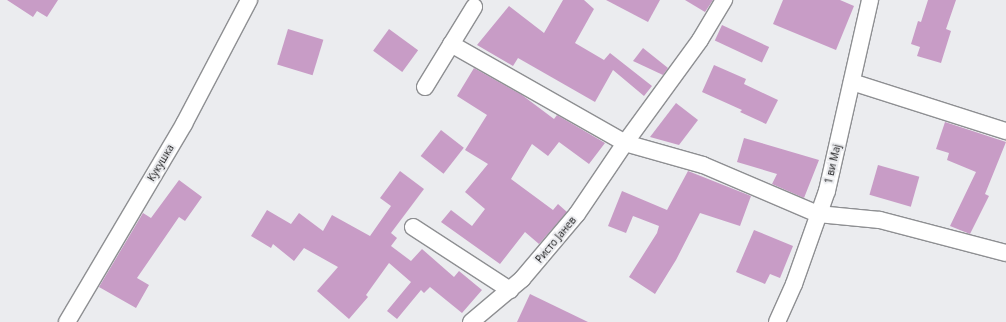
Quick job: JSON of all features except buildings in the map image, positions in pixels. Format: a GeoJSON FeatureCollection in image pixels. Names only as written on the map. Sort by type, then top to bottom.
{"type":"FeatureCollection","features":[{"type":"Feature","properties":{"kind":"street","name":"Кукушка"},"geometry":{"type":"LineString","coordinates":[[67,322],[184,124],[249,0]]}},
{"type":"Feature","properties":{"kind":"street","name":"Ристо Јанев"},"geometry":{"type":"LineString","coordinates":[[471,322],[510,290],[541,259],[578,214],[625,143],[700,40],[724,0]]}},
{"type":"Feature","properties":{"kind":"street","name":"1 ви Мај"},"geometry":{"type":"LineString","coordinates":[[777,322],[827,191],[870,0]]}},
{"type":"Feature","properties":{"kind":"street"},"geometry":{"type":"LineString","coordinates":[[425,87],[474,7]]}},
{"type":"Feature","properties":{"kind":"street"},"geometry":{"type":"LineString","coordinates":[[451,44],[625,143],[703,166],[818,214],[880,220],[1006,253]]}},
{"type":"Feature","properties":{"kind":"street"},"geometry":{"type":"LineString","coordinates":[[852,82],[1006,131]]}},
{"type":"Feature","properties":{"kind":"street"},"geometry":{"type":"LineString","coordinates":[[413,226],[510,290]]}}]}
